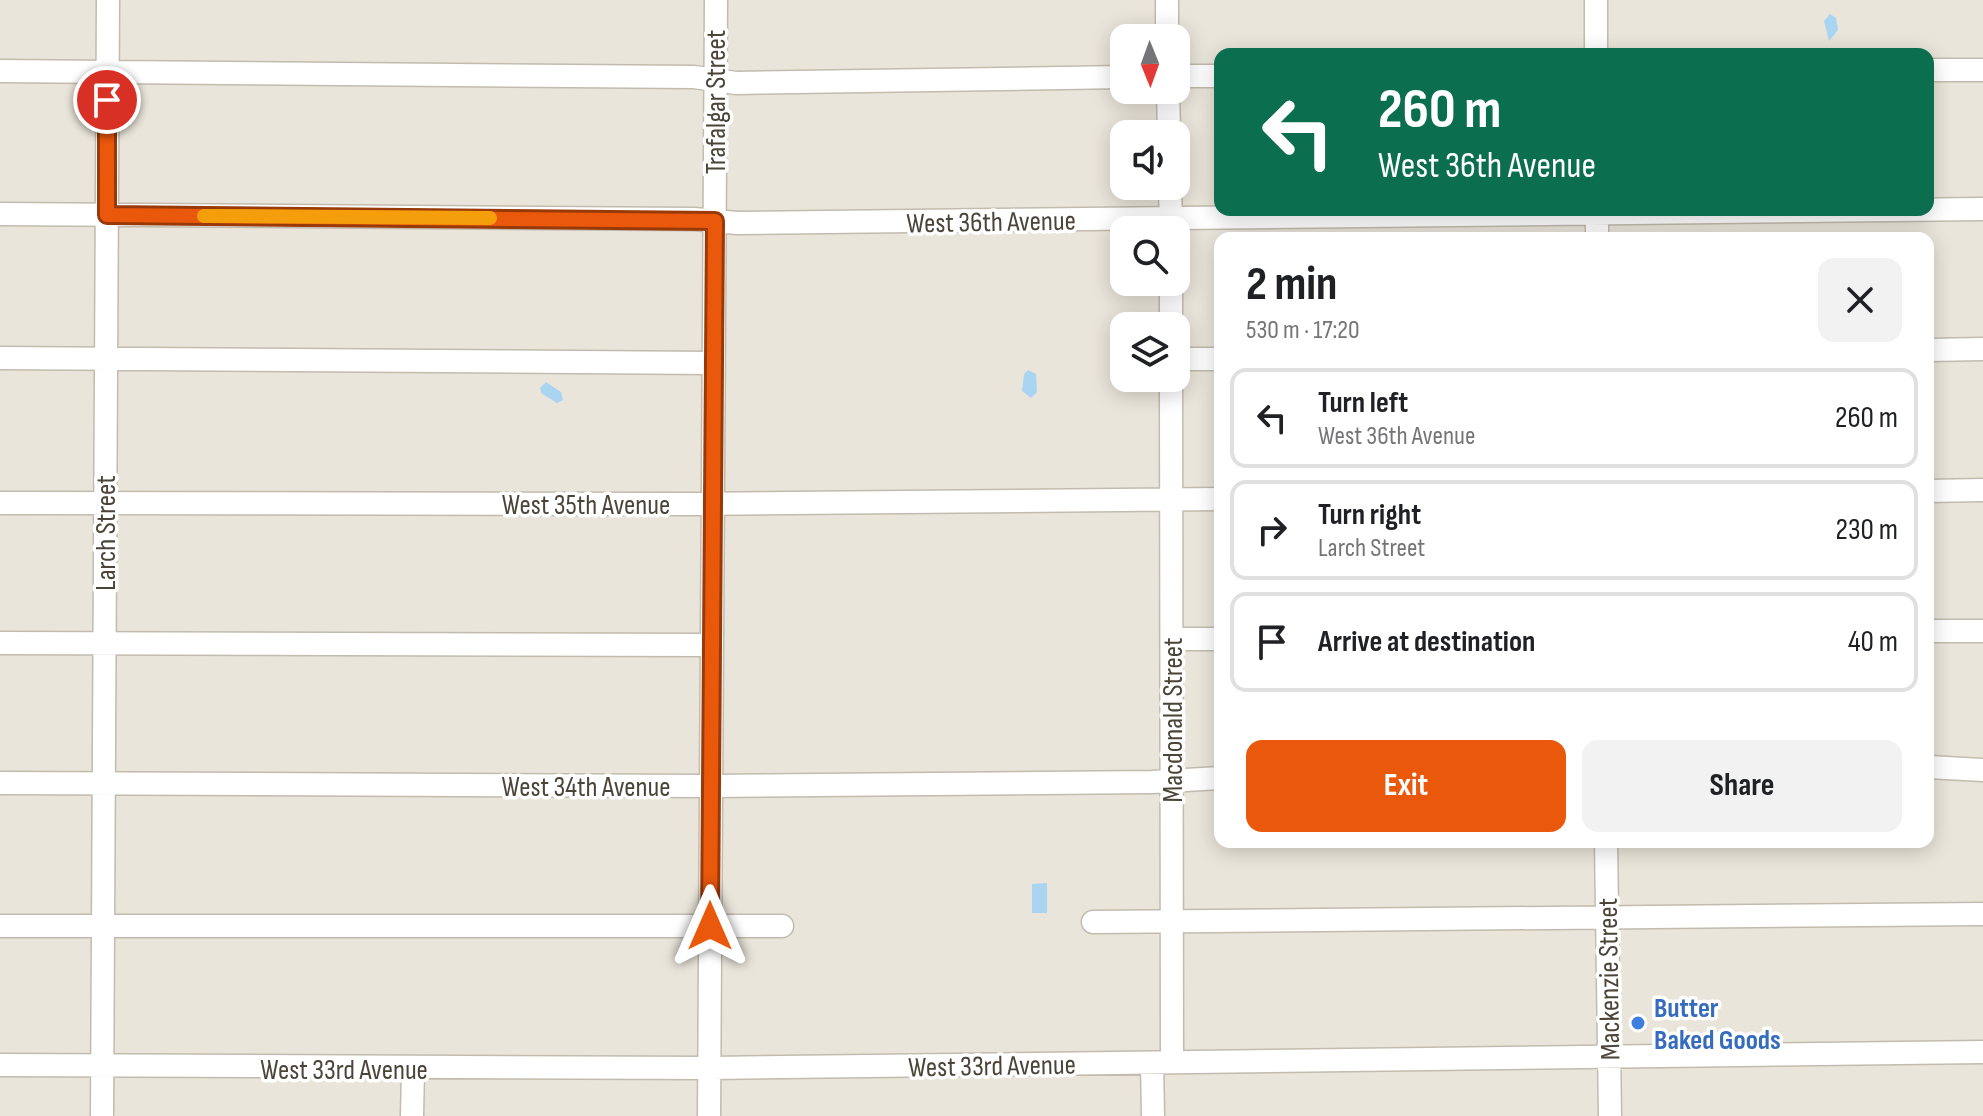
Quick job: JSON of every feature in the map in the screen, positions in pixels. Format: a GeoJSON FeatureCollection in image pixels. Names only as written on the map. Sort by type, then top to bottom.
{"type":"FeatureCollection","features":[{"type":"Feature","properties":{"kind":"street","name":"Larch Street"},"geometry":{"type":"LineString","coordinates":[[102,1116],[108,0]]}},
{"type":"Feature","properties":{"kind":"street","name":"Trafalgar Street"},"geometry":{"type":"LineString","coordinates":[[709,1116],[716,0]]}},
{"type":"Feature","properties":{"kind":"street"},"geometry":{"type":"LineString","coordinates":[[1167,0],[1167,24]]}},
{"type":"Feature","properties":{"kind":"street"},"geometry":{"type":"LineString","coordinates":[[1596,0],[1596,48]]}},
{"type":"Feature","properties":{"kind":"street"},"geometry":{"type":"LineString","coordinates":[[1934,70],[1983,70]]}},
{"type":"Feature","properties":{"kind":"street"},"geometry":{"type":"LineString","coordinates":[[0,71],[714,80],[736,83],[1110,77]]}},
{"type":"Feature","properties":{"kind":"street"},"geometry":{"type":"LineString","coordinates":[[1190,76],[1214,76]]}},
{"type":"Feature","properties":{"kind":"street","name":"West 36th Avenue"},"geometry":{"type":"LineString","coordinates":[[1934,209],[1983,209]]}},
{"type":"Feature","properties":{"kind":"street","name":"West 36th Avenue"},"geometry":{"type":"LineString","coordinates":[[0,214],[1110,224]]}},
{"type":"Feature","properties":{"kind":"street","name":"West 36th Avenue"},"geometry":{"type":"LineString","coordinates":[[1190,223],[1455,216]]}},
{"type":"Feature","properties":{"kind":"street"},"geometry":{"type":"LineString","coordinates":[[1934,350],[1983,349]]}},
{"type":"Feature","properties":{"kind":"street"},"geometry":{"type":"LineString","coordinates":[[0,358],[713,363]]}},
{"type":"Feature","properties":{"kind":"street"},"geometry":{"type":"LineString","coordinates":[[1190,359],[1214,359]]}},
{"type":"Feature","properties":{"kind":"street","name":"Macdonald Street"},"geometry":{"type":"LineString","coordinates":[[1153,1116],[1162,1062],[1172,922],[1171,392]]}},
{"type":"Feature","properties":{"kind":"street"},"geometry":{"type":"LineString","coordinates":[[1934,491],[1983,490]]}},
{"type":"Feature","properties":{"kind":"street","name":"West 35th Avenue"},"geometry":{"type":"LineString","coordinates":[[0,503],[713,504],[1214,499]]}},
{"type":"Feature","properties":{"kind":"street"},"geometry":{"type":"LineString","coordinates":[[1934,631],[1983,631]]}},
{"type":"Feature","properties":{"kind":"street"},"geometry":{"type":"LineString","coordinates":[[1172,639],[1214,639]]}},
{"type":"Feature","properties":{"kind":"street"},"geometry":{"type":"LineString","coordinates":[[0,643],[712,645]]}},
{"type":"Feature","properties":{"kind":"street"},"geometry":{"type":"LineString","coordinates":[[1934,767],[1983,770]]}},
{"type":"Feature","properties":{"kind":"street","name":"West 34th Avenue"},"geometry":{"type":"LineString","coordinates":[[0,783],[711,786],[1214,778]]}},
{"type":"Feature","properties":{"kind":"street","name":"Mackenzie Street"},"geometry":{"type":"LineString","coordinates":[[1606,848],[1610,1116]]}},
{"type":"Feature","properties":{"kind":"street"},"geometry":{"type":"LineString","coordinates":[[1093,922],[1983,914]]}},
{"type":"Feature","properties":{"kind":"street"},"geometry":{"type":"LineString","coordinates":[[0,926],[782,926]]}},
{"type":"Feature","properties":{"kind":"street","name":"West 33rd Avenue"},"geometry":{"type":"LineString","coordinates":[[0,1065],[413,1070],[1983,1052]]}},
{"type":"Feature","properties":{"kind":"street"},"geometry":{"type":"LineString","coordinates":[[412,1116],[413,1070]]}},
{"type":"Feature","properties":{"kind":"shaded area"},"geometry":{"type":"Polygon","coordinates":[[[0,0],[1983,0],[1983,1116],[0,1116],[0,0]]]}},
{"type":"Feature","properties":{"kind":"water"},"geometry":{"type":"Polygon","coordinates":[[[1830,14],[1836,18],[1838,30],[1829,41],[1824,21],[1830,14]]]}},
{"type":"Feature","properties":{"kind":"water"},"geometry":{"type":"Polygon","coordinates":[[[1028,370],[1036,374],[1037,392],[1031,398],[1022,391],[1024,374],[1028,370]]]}},
{"type":"Feature","properties":{"kind":"water"},"geometry":{"type":"Polygon","coordinates":[[[546,382],[561,392],[563,400],[557,403],[541,393],[540,388],[546,382]]]}},
{"type":"Feature","properties":{"kind":"water"},"geometry":{"type":"Polygon","coordinates":[[[1047,883],[1047,913],[1032,913],[1032,884],[1047,883]]]}},
{"type":"Feature","properties":{"kind":"slow traffic"},"geometry":{"type":"LineString","coordinates":[[204,216],[490,218]]}},
{"type":"Feature","properties":{"kind":"place","name":"Butter Baked Goods"},"geometry":{"type":"Point","coordinates":[1638,1023]}},
{"type":"Feature","properties":{"kind":"route"},"geometry":{"type":"LineString","coordinates":[[107,100],[107,215],[715,221],[710,926]]}}]}
